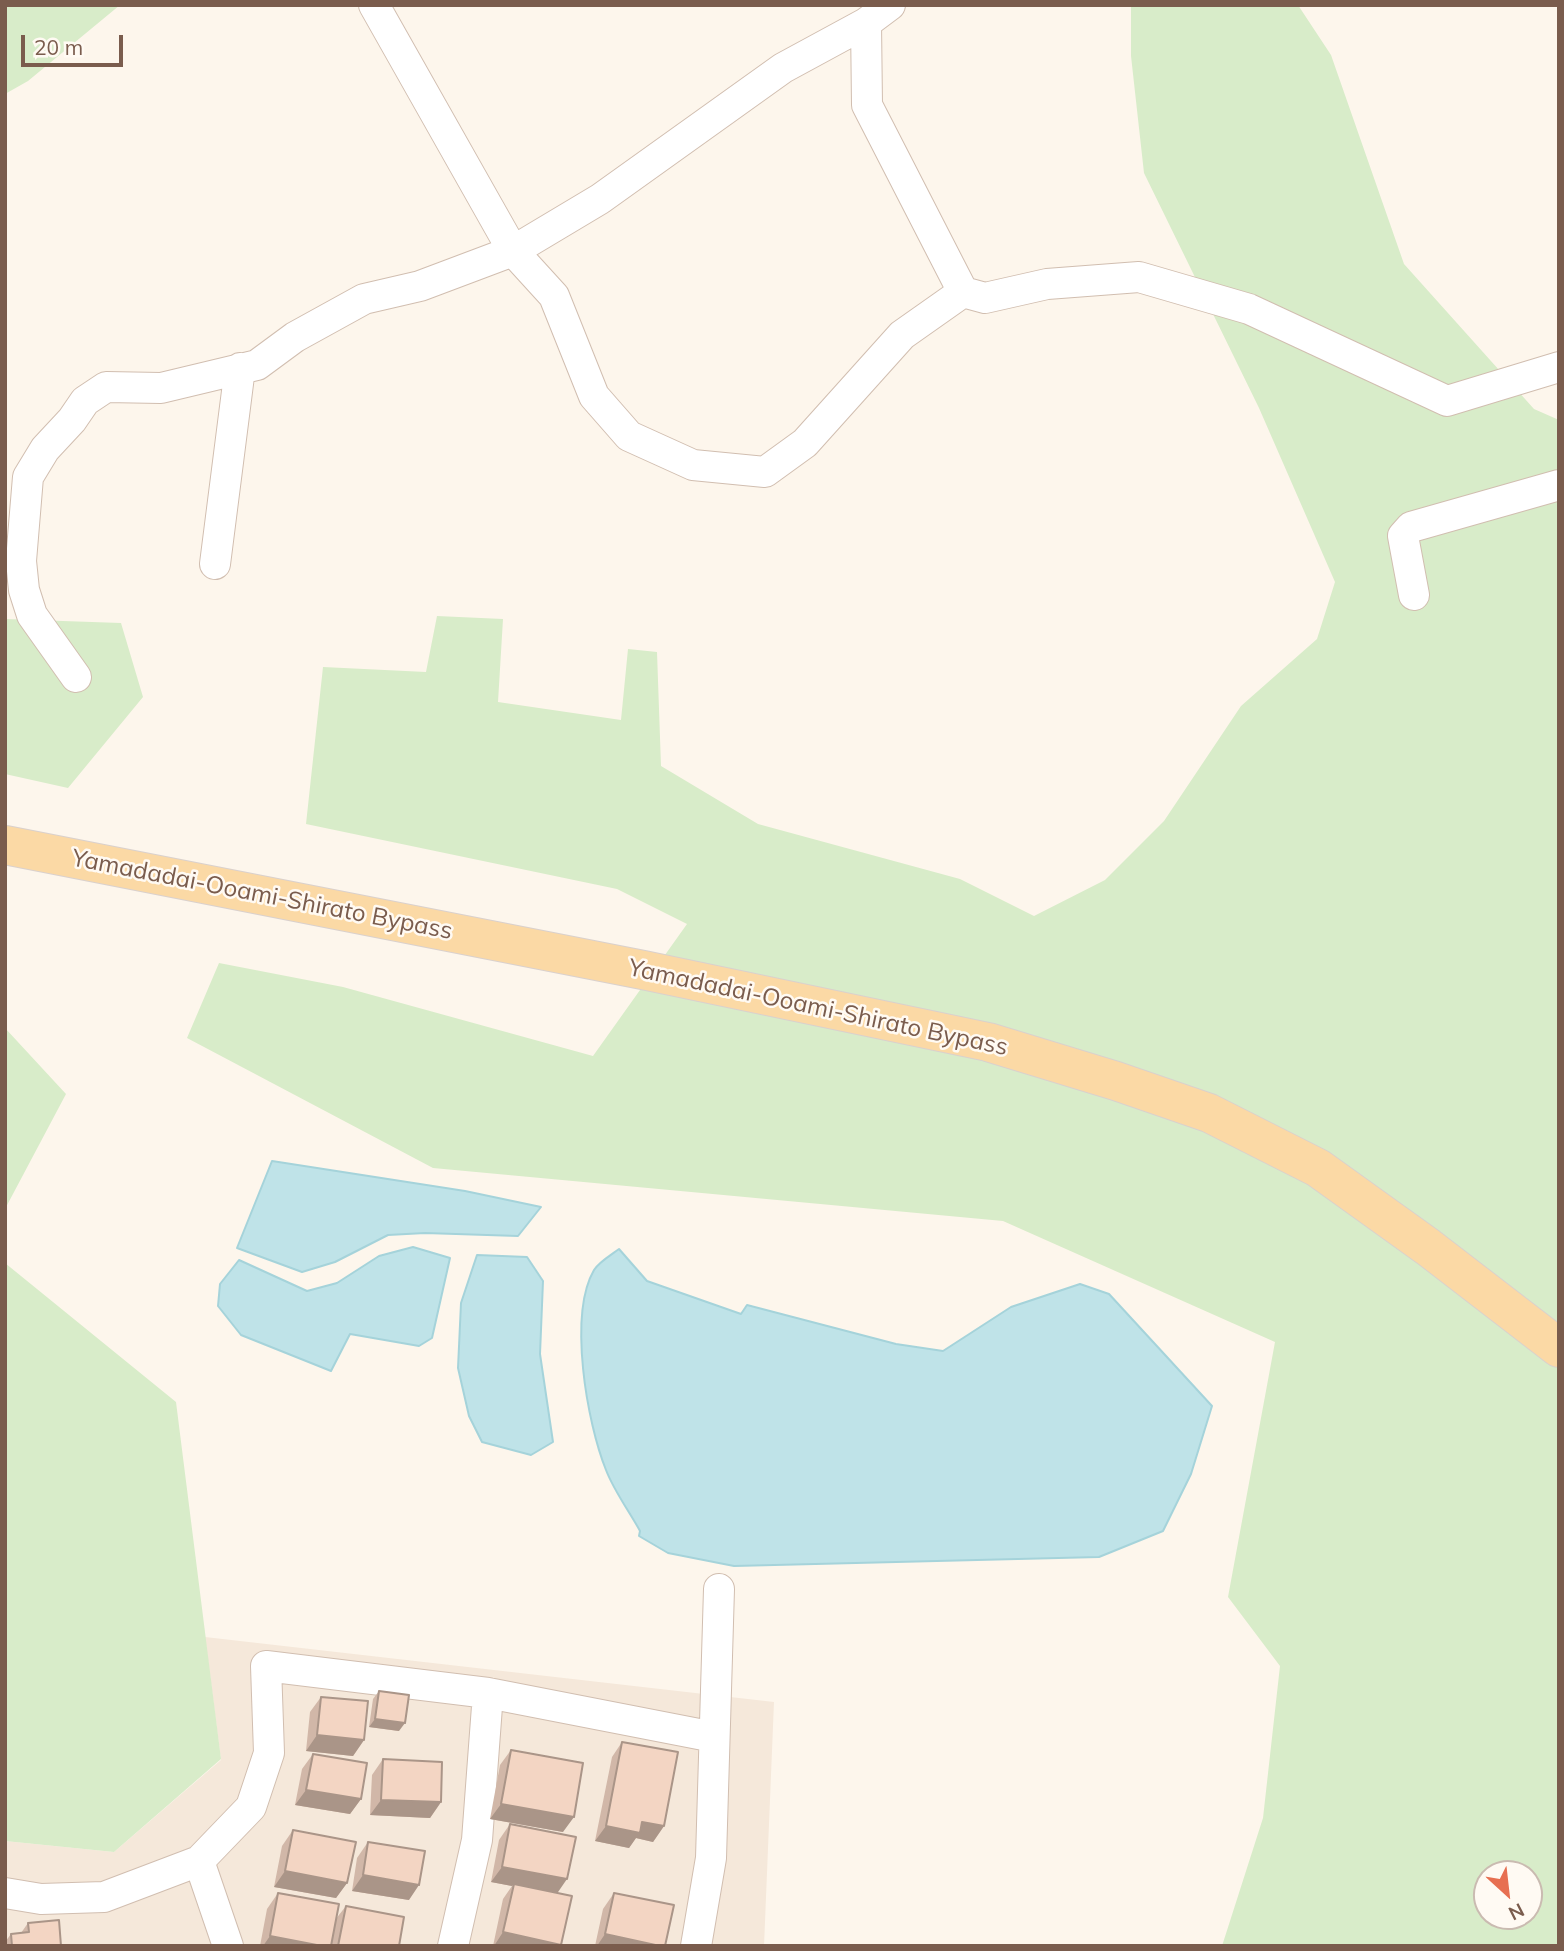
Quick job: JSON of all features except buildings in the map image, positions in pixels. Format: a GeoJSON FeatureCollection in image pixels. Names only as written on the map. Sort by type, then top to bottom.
{"type":"FeatureCollection","features":[{"type":"Feature","properties":{"kind":"main road","name":"Yamadadai-Ooami-Shirato Bypass"},"geometry":{"type":"LineString","coordinates":[[5,845],[643,970],[988,1042],[1116,1081],[1209,1112],[1318,1168],[1428,1247],[1559,1348]]}},
{"type":"Feature","properties":{"kind":"street"},"geometry":{"type":"LineString","coordinates":[[374,5],[513,251],[554,296],[594,396],[629,436],[693,465],[765,472],[805,443],[902,335],[963,292]]}},
{"type":"Feature","properties":{"kind":"street"},"geometry":{"type":"LineString","coordinates":[[76,677],[32,615],[24,590],[21,561],[28,477],[45,449],[72,420],[85,401],[106,387],[161,388],[257,365],[295,337],[364,299],[421,286],[513,251],[600,199],[783,68],[866,23],[890,5]]}},
{"type":"Feature","properties":{"kind":"street"},"geometry":{"type":"LineString","coordinates":[[866,23],[867,105],[963,292],[985,298],[1047,284],[1139,276],[1249,309],[1447,401],[1559,368]]}},
{"type":"Feature","properties":{"kind":"street"},"geometry":{"type":"LineString","coordinates":[[215,564],[240,368]]}},
{"type":"Feature","properties":{"kind":"street"},"geometry":{"type":"LineString","coordinates":[[1414,595],[1403,536],[1411,527],[1559,485]]}},
{"type":"Feature","properties":{"kind":"street"},"geometry":{"type":"LineString","coordinates":[[696,1946],[711,1858],[719,1589]]}},
{"type":"Feature","properties":{"kind":"street"},"geometry":{"type":"LineString","coordinates":[[5,1893],[41,1899],[104,1897],[199,1861],[251,1808],[269,1753],[266,1667],[488,1693],[714,1737]]}},
{"type":"Feature","properties":{"kind":"street"},"geometry":{"type":"LineString","coordinates":[[453,1946],[477,1840],[488,1693]]}},
{"type":"Feature","properties":{"kind":"street"},"geometry":{"type":"LineString","coordinates":[[199,1861],[228,1946]]}},
{"type":"Feature","properties":{"kind":"shaded area"},"geometry":{"type":"Polygon","coordinates":[[[205,1637],[774,1702],[764,1946],[5,1946],[5,1841],[114,1852],[221,1760],[205,1637]]]}},
{"type":"Feature","properties":{"kind":"green space"},"geometry":{"type":"Polygon","coordinates":[[[5,5],[120,5],[28,81],[5,94],[5,5]]]}},
{"type":"Feature","properties":{"kind":"green space"},"geometry":{"type":"Polygon","coordinates":[[[1131,5],[1298,5],[1331,55],[1404,264],[1534,409],[1559,420],[1559,1946],[1222,1946],[1263,1818],[1280,1666],[1228,1597],[1275,1342],[1003,1221],[433,1168],[187,1038],[219,963],[343,987],[593,1056],[687,924],[617,889],[306,824],[323,667],[426,672],[437,616],[503,619],[498,702],[621,720],[628,649],[657,652],[661,766],[758,824],[960,879],[1034,916],[1105,880],[1164,821],[1241,706],[1317,639],[1335,582],[1259,408],[1144,173],[1131,56],[1131,5]]]}},
{"type":"Feature","properties":{"kind":"green space"},"geometry":{"type":"Polygon","coordinates":[[[5,619],[121,623],[143,697],[68,788],[5,774],[5,619]]]}},
{"type":"Feature","properties":{"kind":"green space"},"geometry":{"type":"Polygon","coordinates":[[[5,1028],[66,1094],[5,1209],[5,1028]]]}},
{"type":"Feature","properties":{"kind":"green space"},"geometry":{"type":"Polygon","coordinates":[[[5,1263],[176,1402],[221,1759],[114,1852],[5,1841],[5,1263]]]}},
{"type":"Feature","properties":{"kind":"water"},"geometry":{"type":"Polygon","coordinates":[[[272,1161],[465,1191],[541,1207],[518,1236],[425,1233],[388,1235],[335,1262],[302,1272],[237,1248],[272,1161]]]}},
{"type":"Feature","properties":{"kind":"water"},"geometry":{"type":"Polygon","coordinates":[[[413,1247],[450,1258],[432,1338],[419,1346],[350,1334],[331,1371],[241,1335],[218,1306],[220,1284],[239,1260],[307,1291],[337,1283],[379,1256],[413,1247]]]}},
{"type":"Feature","properties":{"kind":"water"},"geometry":{"type":"Polygon","coordinates":[[[619,1249],[647,1281],[741,1314],[747,1305],[896,1344],[943,1351],[1011,1307],[1080,1284],[1109,1294],[1212,1406],[1191,1474],[1163,1531],[1099,1557],[734,1566],[668,1553],[639,1536],[640,1531],[606,1470],[587,1398],[581,1341],[586,1290],[596,1267],[619,1249]]]}},
{"type":"Feature","properties":{"kind":"water"},"geometry":{"type":"Polygon","coordinates":[[[477,1255],[527,1257],[543,1281],[540,1354],[553,1442],[531,1455],[482,1442],[469,1416],[458,1368],[461,1303],[477,1255]]]}}]}
